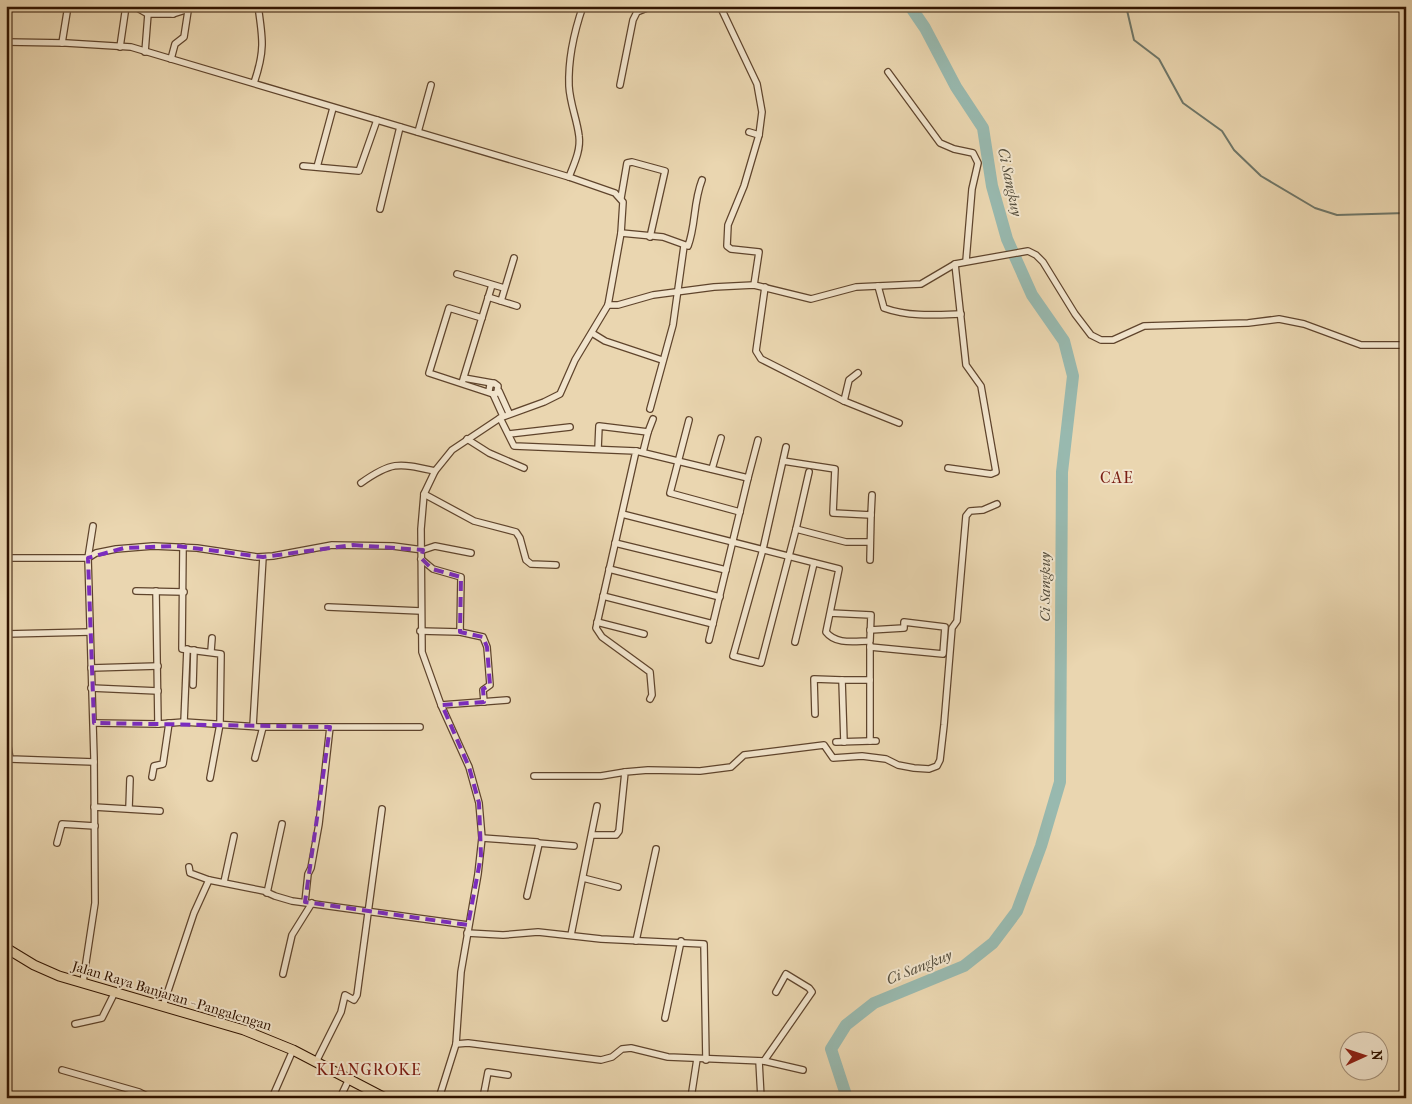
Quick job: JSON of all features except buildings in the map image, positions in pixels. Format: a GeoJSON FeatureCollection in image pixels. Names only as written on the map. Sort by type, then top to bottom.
{"type":"FeatureCollection","features":[{"type":"Feature","properties":{"kind":"main road","name":"Jalan Raya Banjaran - Pangalengan"},"geometry":{"type":"LineString","coordinates":[[6,948],[34,966],[244,1030],[293,1050],[385,1098]]}},
{"type":"Feature","properties":{"kind":"street"},"geometry":{"type":"LineString","coordinates":[[62,43],[68,6]]}},
{"type":"Feature","properties":{"kind":"street"},"geometry":{"type":"LineString","coordinates":[[120,47],[126,6]]}},
{"type":"Feature","properties":{"kind":"street"},"geometry":{"type":"LineString","coordinates":[[134,6],[148,14],[173,14],[188,11],[198,6]]}},
{"type":"Feature","properties":{"kind":"street"},"geometry":{"type":"LineString","coordinates":[[173,6],[173,14]]}},
{"type":"Feature","properties":{"kind":"street"},"geometry":{"type":"LineString","coordinates":[[254,83],[262,61],[264,47],[258,6]]}},
{"type":"Feature","properties":{"kind":"street"},"geometry":{"type":"LineString","coordinates":[[569,177],[579,147],[579,136],[571,99],[569,71],[576,29],[583,6]]}},
{"type":"Feature","properties":{"kind":"street"},"geometry":{"type":"LineString","coordinates":[[620,85],[633,20],[637,12],[647,8],[666,6]]}},
{"type":"Feature","properties":{"kind":"street"},"geometry":{"type":"LineString","coordinates":[[720,6],[757,84],[762,112],[759,136],[727,230],[728,248],[759,252],[754,285]]}},
{"type":"Feature","properties":{"kind":"street"},"geometry":{"type":"LineString","coordinates":[[171,59],[175,44],[184,37],[188,11]]}},
{"type":"Feature","properties":{"kind":"street"},"geometry":{"type":"LineString","coordinates":[[145,52],[148,14]]}},
{"type":"Feature","properties":{"kind":"street"},"geometry":{"type":"LineString","coordinates":[[6,42],[120,47],[145,52],[569,177],[615,193],[621,198]]}},
{"type":"Feature","properties":{"kind":"street"},"geometry":{"type":"LineString","coordinates":[[888,72],[940,143],[954,149],[973,153],[976,156],[978,172],[972,189],[966,261]]}},
{"type":"Feature","properties":{"kind":"street"},"geometry":{"type":"LineString","coordinates":[[418,132],[431,84]]}},
{"type":"Feature","properties":{"kind":"street"},"geometry":{"type":"LineString","coordinates":[[317,167],[333,108]]}},
{"type":"Feature","properties":{"kind":"street"},"geometry":{"type":"LineString","coordinates":[[303,166],[359,171],[377,120]]}},
{"type":"Feature","properties":{"kind":"street"},"geometry":{"type":"LineString","coordinates":[[380,209],[400,127]]}},
{"type":"Feature","properties":{"kind":"street"},"geometry":{"type":"LineString","coordinates":[[749,132],[759,136]]}},
{"type":"Feature","properties":{"kind":"street"},"geometry":{"type":"LineString","coordinates":[[439,1098],[456,1044],[467,932],[478,874],[482,838],[479,803],[469,766],[425,665],[420,631],[421,558],[423,550],[421,529],[424,494],[435,471],[448,454],[468,439],[504,416],[544,402],[560,394],[575,360],[608,305],[622,233],[624,208],[621,198],[627,163],[632,162],[665,171],[650,237]]}},
{"type":"Feature","properties":{"kind":"street"},"geometry":{"type":"LineString","coordinates":[[622,233],[668,238],[688,246],[692,232],[694,202],[702,180]]}},
{"type":"Feature","properties":{"kind":"street"},"geometry":{"type":"LineString","coordinates":[[650,409],[662,360],[673,326],[684,246]]}},
{"type":"Feature","properties":{"kind":"street"},"geometry":{"type":"LineString","coordinates":[[608,305],[714,287],[754,285],[811,299],[856,287],[922,284],[955,264],[1028,252],[1036,255],[1043,262],[1075,314],[1091,335],[1101,340],[1113,340],[1144,326],[1248,323],[1279,319],[1304,324],[1361,346],[1406,346]]}},
{"type":"Feature","properties":{"kind":"street"},"geometry":{"type":"LineString","coordinates":[[501,301],[514,258]]}},
{"type":"Feature","properties":{"kind":"street"},"geometry":{"type":"LineString","coordinates":[[948,468],[991,474],[996,472],[981,386],[966,366],[955,264]]}},
{"type":"Feature","properties":{"kind":"street"},"geometry":{"type":"LineString","coordinates":[[456,274],[504,288]]}},
{"type":"Feature","properties":{"kind":"street"},"geometry":{"type":"LineString","coordinates":[[463,381],[492,284]]}},
{"type":"Feature","properties":{"kind":"street"},"geometry":{"type":"LineString","coordinates":[[878,286],[884,308],[908,314],[961,314]]}},
{"type":"Feature","properties":{"kind":"street"},"geometry":{"type":"LineString","coordinates":[[765,287],[756,351],[758,355],[776,368],[844,401],[899,423]]}},
{"type":"Feature","properties":{"kind":"street"},"geometry":{"type":"LineString","coordinates":[[488,297],[517,306]]}},
{"type":"Feature","properties":{"kind":"street"},"geometry":{"type":"LineString","coordinates":[[482,318],[449,308],[429,374],[463,381],[497,384],[493,392]]}},
{"type":"Feature","properties":{"kind":"street"},"geometry":{"type":"LineString","coordinates":[[592,333],[605,341],[662,360]]}},
{"type":"Feature","properties":{"kind":"street"},"geometry":{"type":"LineString","coordinates":[[844,401],[849,380],[858,373]]}},
{"type":"Feature","properties":{"kind":"street"},"geometry":{"type":"LineString","coordinates":[[463,381],[493,392]]}},
{"type":"Feature","properties":{"kind":"street"},"geometry":{"type":"LineString","coordinates":[[492,383],[488,386],[493,392],[504,416],[514,446],[639,452],[748,478]]}},
{"type":"Feature","properties":{"kind":"street"},"geometry":{"type":"LineString","coordinates":[[650,699],[652,695],[650,672],[602,637],[596,628],[622,514],[639,452],[653,419]]}},
{"type":"Feature","properties":{"kind":"street"},"geometry":{"type":"LineString","coordinates":[[689,420],[670,493],[740,512]]}},
{"type":"Feature","properties":{"kind":"street"},"geometry":{"type":"LineString","coordinates":[[598,449],[599,426],[648,432]]}},
{"type":"Feature","properties":{"kind":"street"},"geometry":{"type":"LineString","coordinates":[[509,434],[570,427]]}},
{"type":"Feature","properties":{"kind":"street"},"geometry":{"type":"LineString","coordinates":[[712,469],[721,438]]}},
{"type":"Feature","properties":{"kind":"street"},"geometry":{"type":"LineString","coordinates":[[468,439],[489,453],[524,468]]}},
{"type":"Feature","properties":{"kind":"street"},"geometry":{"type":"LineString","coordinates":[[709,640],[758,440]]}},
{"type":"Feature","properties":{"kind":"street"},"geometry":{"type":"LineString","coordinates":[[786,447],[763,549],[734,656],[761,663],[809,472]]}},
{"type":"Feature","properties":{"kind":"street"},"geometry":{"type":"LineString","coordinates":[[783,461],[835,469],[833,513],[871,515]]}},
{"type":"Feature","properties":{"kind":"street"},"geometry":{"type":"LineString","coordinates":[[361,483],[378,471],[400,464],[435,471]]}},
{"type":"Feature","properties":{"kind":"street"},"geometry":{"type":"LineString","coordinates":[[424,494],[474,520],[516,532],[520,538],[526,560],[531,564],[556,565]]}},
{"type":"Feature","properties":{"kind":"street"},"geometry":{"type":"LineString","coordinates":[[870,560],[872,495]]}},
{"type":"Feature","properties":{"kind":"street"},"geometry":{"type":"LineString","coordinates":[[534,776],[601,776],[625,772],[687,772],[731,767],[744,755],[824,745],[833,758],[862,756],[886,759],[898,765],[914,768],[930,769],[937,766],[940,760],[944,725],[952,628],[957,618],[966,516],[970,511],[983,510],[997,504]]}},
{"type":"Feature","properties":{"kind":"street"},"geometry":{"type":"LineString","coordinates":[[622,514],[839,569],[826,632],[831,638],[838,641],[943,654],[945,627],[904,622],[904,628],[870,630]]}},
{"type":"Feature","properties":{"kind":"street"},"geometry":{"type":"LineString","coordinates":[[83,982],[95,903],[94,724],[91,688],[88,558],[93,526]]}},
{"type":"Feature","properties":{"kind":"street"},"geometry":{"type":"LineString","coordinates":[[796,529],[846,542],[870,542]]}},
{"type":"Feature","properties":{"kind":"street"},"geometry":{"type":"LineString","coordinates":[[615,543],[726,570]]}},
{"type":"Feature","properties":{"kind":"street"},"geometry":{"type":"LineString","coordinates":[[6,564],[6,558],[88,558],[116,549],[183,546],[263,557],[332,545],[393,546],[423,550],[435,546],[471,553]]}},
{"type":"Feature","properties":{"kind":"street"},"geometry":{"type":"LineString","coordinates":[[183,546],[182,649],[211,651],[221,654],[220,724],[210,778]]}},
{"type":"Feature","properties":{"kind":"street"},"geometry":{"type":"LineString","coordinates":[[254,726],[263,557]]}},
{"type":"Feature","properties":{"kind":"street"},"geometry":{"type":"LineString","coordinates":[[421,558],[433,569],[461,576],[460,632]]}},
{"type":"Feature","properties":{"kind":"street"},"geometry":{"type":"LineString","coordinates":[[796,642],[814,563]]}},
{"type":"Feature","properties":{"kind":"street"},"geometry":{"type":"LineString","coordinates":[[609,569],[720,597]]}},
{"type":"Feature","properties":{"kind":"street"},"geometry":{"type":"LineString","coordinates":[[136,590],[184,592]]}},
{"type":"Feature","properties":{"kind":"street"},"geometry":{"type":"LineString","coordinates":[[156,592],[158,724]]}},
{"type":"Feature","properties":{"kind":"street"},"geometry":{"type":"LineString","coordinates":[[603,596],[713,624]]}},
{"type":"Feature","properties":{"kind":"street"},"geometry":{"type":"LineString","coordinates":[[328,607],[421,611]]}},
{"type":"Feature","properties":{"kind":"street"},"geometry":{"type":"LineString","coordinates":[[830,613],[871,615],[870,680],[873,741],[836,742]]}},
{"type":"Feature","properties":{"kind":"street"},"geometry":{"type":"LineString","coordinates":[[597,622],[644,634]]}},
{"type":"Feature","properties":{"kind":"street"},"geometry":{"type":"LineString","coordinates":[[420,631],[460,632],[483,637],[487,643],[490,685],[483,690],[484,702]]}},
{"type":"Feature","properties":{"kind":"street"},"geometry":{"type":"LineString","coordinates":[[6,634],[90,632]]}},
{"type":"Feature","properties":{"kind":"street"},"geometry":{"type":"LineString","coordinates":[[211,651],[212,638]]}},
{"type":"Feature","properties":{"kind":"street"},"geometry":{"type":"LineString","coordinates":[[184,722],[187,649]]}},
{"type":"Feature","properties":{"kind":"street"},"geometry":{"type":"LineString","coordinates":[[193,685],[194,650]]}},
{"type":"Feature","properties":{"kind":"street"},"geometry":{"type":"LineString","coordinates":[[91,668],[158,666]]}},
{"type":"Feature","properties":{"kind":"street"},"geometry":{"type":"LineString","coordinates":[[815,714],[814,680],[870,680]]}},
{"type":"Feature","properties":{"kind":"street"},"geometry":{"type":"LineString","coordinates":[[842,680],[844,742]]}},
{"type":"Feature","properties":{"kind":"street"},"geometry":{"type":"LineString","coordinates":[[6,684],[6,740],[10,759],[94,762]]}},
{"type":"Feature","properties":{"kind":"street"},"geometry":{"type":"LineString","coordinates":[[91,688],[158,691]]}},
{"type":"Feature","properties":{"kind":"street"},"geometry":{"type":"LineString","coordinates":[[441,705],[507,700]]}},
{"type":"Feature","properties":{"kind":"street"},"geometry":{"type":"LineString","coordinates":[[94,724],[169,724],[184,722],[263,727],[420,727]]}},
{"type":"Feature","properties":{"kind":"street"},"geometry":{"type":"LineString","coordinates":[[152,777],[154,766],[164,764],[169,724]]}},
{"type":"Feature","properties":{"kind":"street"},"geometry":{"type":"LineString","coordinates":[[255,758],[263,727]]}},
{"type":"Feature","properties":{"kind":"street"},"geometry":{"type":"LineString","coordinates":[[283,974],[292,934],[308,903],[308,874],[311,868],[319,824],[330,728]]}},
{"type":"Feature","properties":{"kind":"street"},"geometry":{"type":"LineString","coordinates":[[592,835],[611,836],[616,835],[619,831],[625,772]]}},
{"type":"Feature","properties":{"kind":"street"},"geometry":{"type":"LineString","coordinates":[[129,808],[130,779]]}},
{"type":"Feature","properties":{"kind":"street"},"geometry":{"type":"LineString","coordinates":[[571,935],[597,806]]}},
{"type":"Feature","properties":{"kind":"street"},"geometry":{"type":"LineString","coordinates":[[94,807],[160,811]]}},
{"type":"Feature","properties":{"kind":"street"},"geometry":{"type":"LineString","coordinates":[[316,1062],[341,1012],[345,995],[354,1000],[358,995],[382,809]]}},
{"type":"Feature","properties":{"kind":"street"},"geometry":{"type":"LineString","coordinates":[[57,843],[62,824],[95,826]]}},
{"type":"Feature","properties":{"kind":"street"},"geometry":{"type":"LineString","coordinates":[[267,893],[282,824]]}},
{"type":"Feature","properties":{"kind":"street"},"geometry":{"type":"LineString","coordinates":[[224,882],[234,836]]}},
{"type":"Feature","properties":{"kind":"street"},"geometry":{"type":"LineString","coordinates":[[482,838],[574,846]]}},
{"type":"Feature","properties":{"kind":"street"},"geometry":{"type":"LineString","coordinates":[[527,896],[540,847],[538,843]]}},
{"type":"Feature","properties":{"kind":"street"},"geometry":{"type":"LineString","coordinates":[[636,940],[656,849]]}},
{"type":"Feature","properties":{"kind":"street"},"geometry":{"type":"LineString","coordinates":[[189,866],[190,873],[209,880],[308,903],[468,925]]}},
{"type":"Feature","properties":{"kind":"street"},"geometry":{"type":"LineString","coordinates":[[583,878],[618,887]]}},
{"type":"Feature","properties":{"kind":"street"},"geometry":{"type":"LineString","coordinates":[[163,1006],[194,913],[209,880]]}},
{"type":"Feature","properties":{"kind":"street"},"geometry":{"type":"LineString","coordinates":[[467,932],[503,935],[525,932],[701,943],[706,947],[706,1060]]}},
{"type":"Feature","properties":{"kind":"street"},"geometry":{"type":"LineString","coordinates":[[665,1018],[681,942]]}},
{"type":"Feature","properties":{"kind":"street"},"geometry":{"type":"LineString","coordinates":[[761,1098],[762,1061],[812,992],[809,988],[786,974],[776,992]]}},
{"type":"Feature","properties":{"kind":"street"},"geometry":{"type":"LineString","coordinates":[[75,1024],[102,1018],[115,992]]}},
{"type":"Feature","properties":{"kind":"street"},"geometry":{"type":"LineString","coordinates":[[456,1044],[468,1043],[602,1060],[612,1057],[622,1049],[631,1048],[668,1057],[762,1061],[803,1070]]}},
{"type":"Feature","properties":{"kind":"street"},"geometry":{"type":"LineString","coordinates":[[272,1098],[293,1050]]}},
{"type":"Feature","properties":{"kind":"street"},"geometry":{"type":"LineString","coordinates":[[691,1098],[697,1059]]}},
{"type":"Feature","properties":{"kind":"street"},"geometry":{"type":"LineString","coordinates":[[62,1070],[151,1098]]}},
{"type":"Feature","properties":{"kind":"street"},"geometry":{"type":"LineString","coordinates":[[482,1098],[488,1072],[508,1074]]}},
{"type":"Feature","properties":{"kind":"street"},"geometry":{"type":"LineString","coordinates":[[340,1098],[349,1079]]}},
{"type":"Feature","properties":{"kind":"highlighted area"},"geometry":{"type":"Polygon","coordinates":[[[353,545],[423,550],[421,558],[432,569],[461,577],[460,632],[483,637],[487,647],[490,685],[483,689],[484,702],[442,705],[469,767],[479,803],[481,856],[468,925],[305,902],[330,727],[94,723],[88,558],[93,555],[124,548],[177,546],[263,557],[353,545]]]}},
{"type":"Feature","properties":{"kind":"waterway","name":"Ci Sangkuy"},"geometry":{"type":"LineString","coordinates":[[847,1098],[831,1049],[846,1025],[874,1003],[964,966],[993,943],[1017,911],[1041,846],[1060,782],[1062,472],[1073,376],[1064,341],[1032,295],[1007,239],[992,186],[983,128],[956,87],[925,28],[910,6]]}},
{"type":"Feature","properties":{"kind":"waterway"},"geometry":{"type":"LineString","coordinates":[[1126,6],[1134,40],[1159,59],[1183,103],[1222,131],[1234,150],[1261,176],[1315,208],[1337,215],[1406,213]]}},
{"type":"Feature","properties":{"kind":"district","name":"CAE"},"geometry":{"type":"Point","coordinates":[1117,477]}},
{"type":"Feature","properties":{"kind":"district","name":"KIANGROKE"},"geometry":{"type":"Point","coordinates":[369,1069]}}]}
